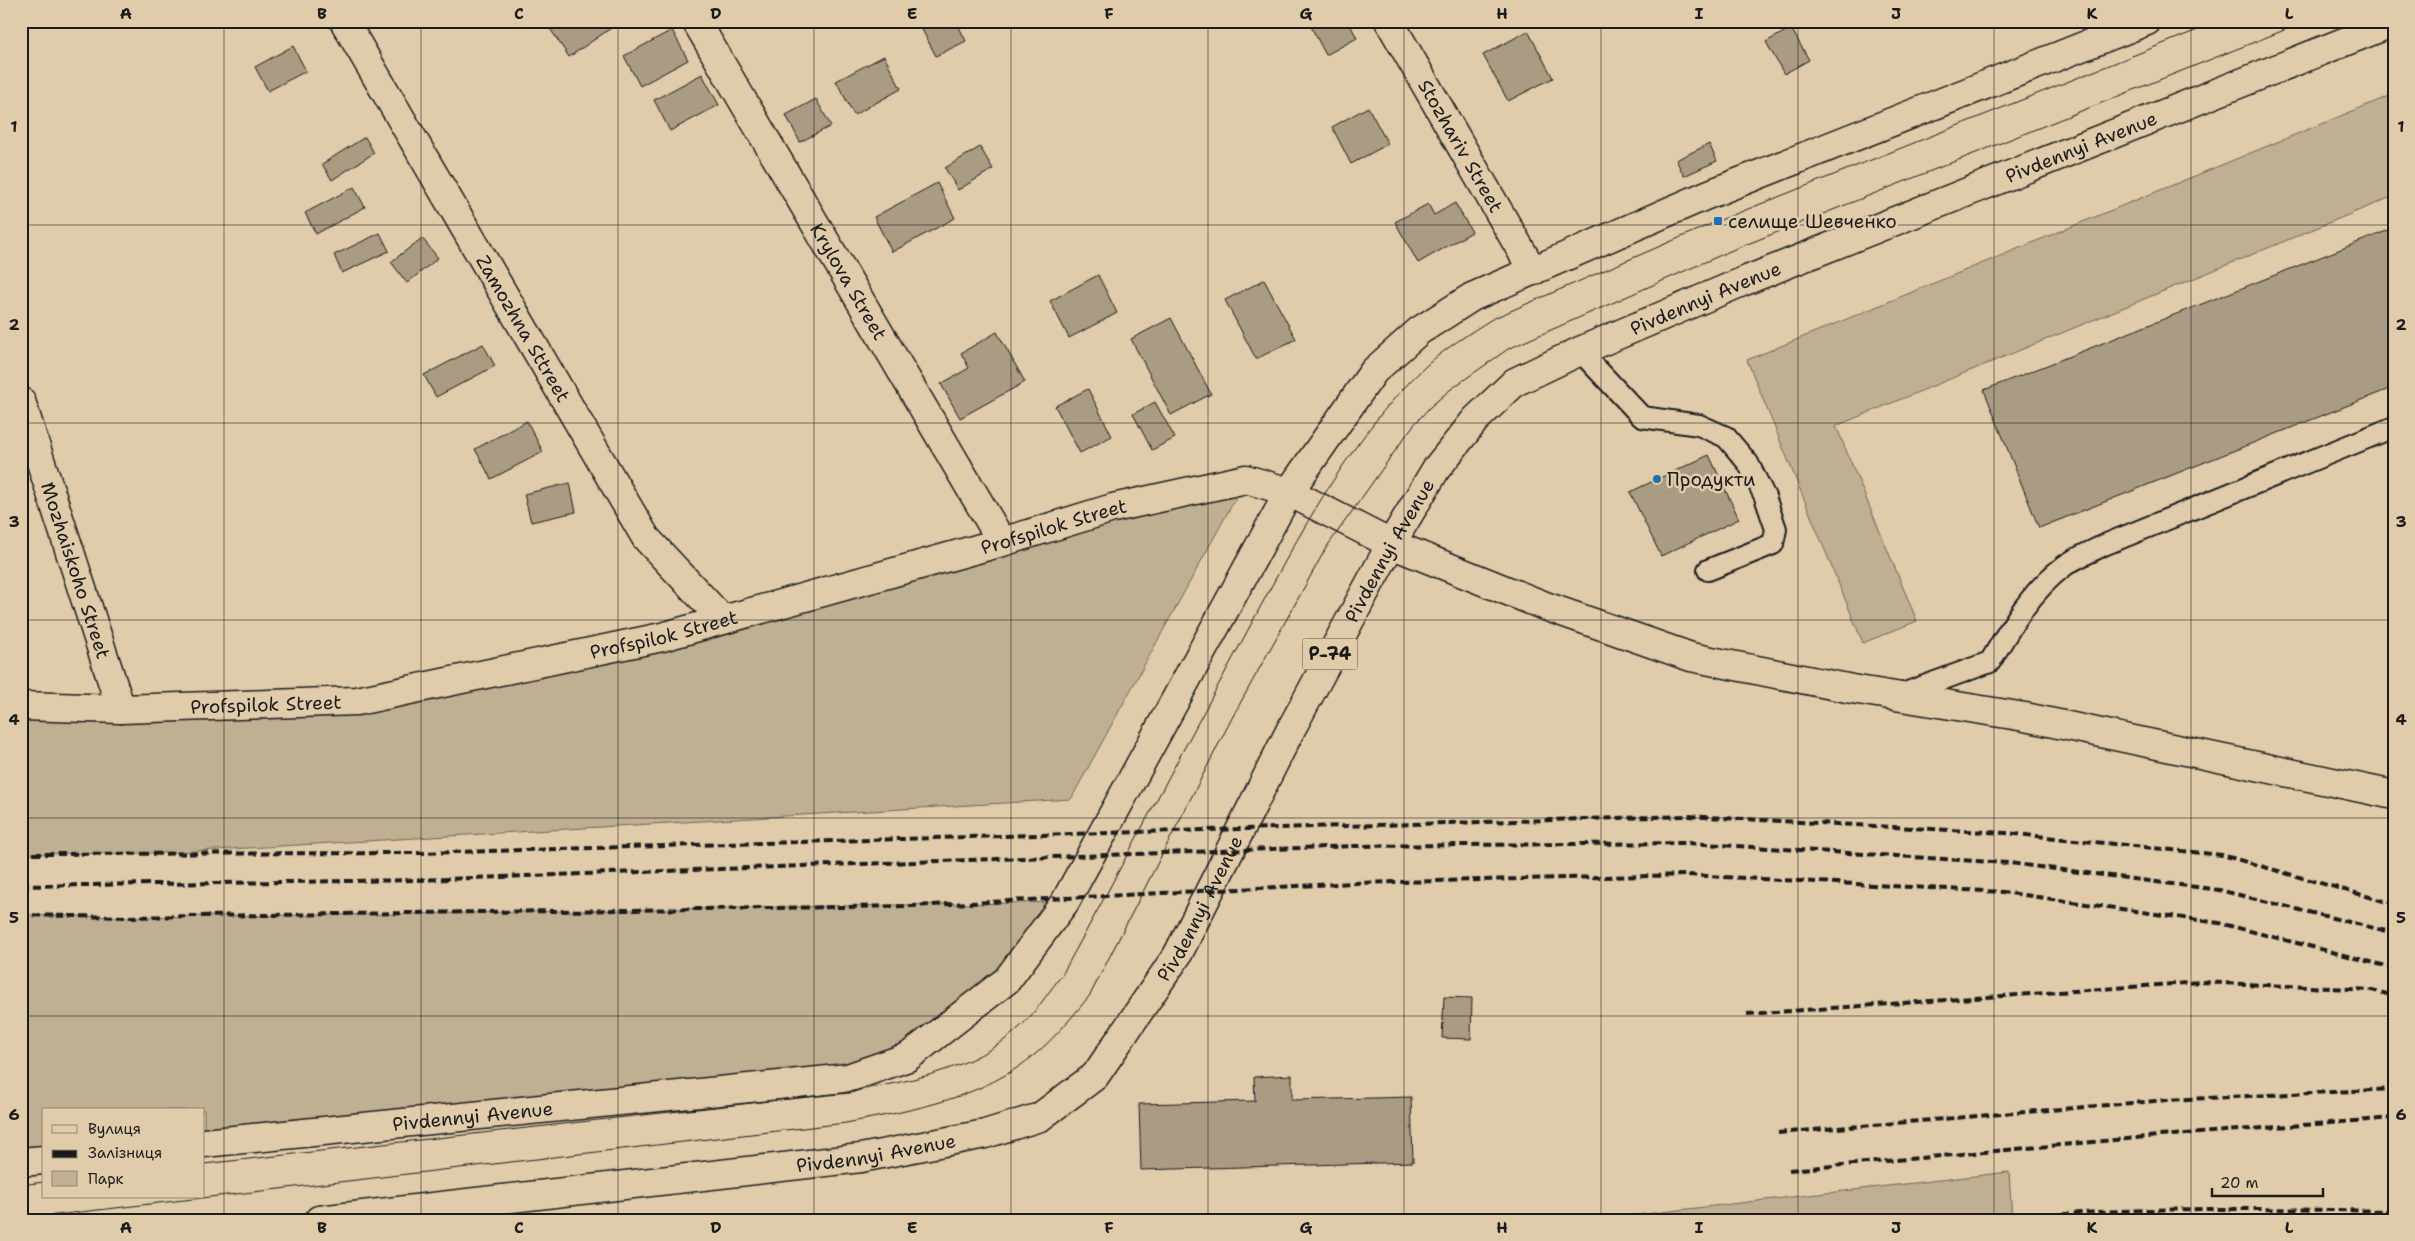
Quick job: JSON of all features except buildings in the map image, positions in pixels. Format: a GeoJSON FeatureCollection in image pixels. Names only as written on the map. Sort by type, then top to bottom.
{"type":"FeatureCollection","features":[{"type":"Feature","properties":{"kind":"main road","name":"Zamozhna Sttreet"},"geometry":{"type":"LineString","coordinates":[[344,21],[646,538],[723,620]]}},
{"type":"Feature","properties":{"kind":"main road","name":"Krylova Street"},"geometry":{"type":"LineString","coordinates":[[696,21],[1002,542]]}},
{"type":"Feature","properties":{"kind":"main road","name":"Stozhariv Street"},"geometry":{"type":"LineString","coordinates":[[1389,21],[1533,271]]}},
{"type":"Feature","properties":{"kind":"main road","name":"Pivdennyi Avenue"},"geometry":{"type":"LineString","coordinates":[[205,1143],[848,1078],[908,1057],[1007,980],[1065,902],[1289,492],[1374,371],[1419,331],[1472,297],[1707,195],[2106,28],[2147,21]]}},
{"type":"Feature","properties":{"kind":"main road","name":"Pivdennyi Avenue"},"geometry":{"type":"LineString","coordinates":[[319,1220],[861,1158],[985,1134],[1040,1117],[1095,1076],[1178,954],[1290,730],[1391,544],[1436,469],[1476,419],[1515,382],[1580,351],[1752,278],[2394,22]]}},
{"type":"Feature","properties":{"kind":"main road","name":"Mozhaiskoho Street"},"geometry":{"type":"LineString","coordinates":[[21,401],[121,709]]}},
{"type":"Feature","properties":{"kind":"main road","name":"Profspilok Street"},"geometry":{"type":"LineString","coordinates":[[21,706],[121,709],[356,701],[662,637],[1002,542],[1113,508],[1246,479],[1289,492],[1391,544],[1545,606],[1691,657],[1896,696],[2025,717],[2394,795]]}},
{"type":"Feature","properties":{"kind":"main road"},"geometry":{"type":"LineString","coordinates":[[21,1162],[42,1160]]}},
{"type":"Feature","properties":{"kind":"lane"},"geometry":{"type":"LineString","coordinates":[[1580,351],[1642,417],[1699,425],[1726,437],[1748,463],[1765,497],[1776,529],[1773,544],[1708,570]]}},
{"type":"Feature","properties":{"kind":"lane"},"geometry":{"type":"LineString","coordinates":[[1896,696],[1990,662],[2007,632],[2031,598],[2063,566],[2104,546],[2394,427]]}},
{"type":"Feature","properties":{"kind":"green space"},"geometry":{"type":"Polygon","coordinates":[[[2394,94],[2394,196],[1836,426],[1917,621],[1863,643],[1747,360],[2394,94]]]}},
{"type":"Feature","properties":{"kind":"green space"},"geometry":{"type":"Polygon","coordinates":[[[1246,479],[1071,799],[164,853],[21,854],[21,706],[357,701],[1246,479]]]}},
{"type":"Feature","properties":{"kind":"green space"},"geometry":{"type":"Polygon","coordinates":[[[1065,902],[1007,980],[908,1057],[205,1143],[205,1108],[42,1108],[42,1160],[21,1162],[21,915],[125,917],[1065,902]]]}},
{"type":"Feature","properties":{"kind":"green space"},"geometry":{"type":"Polygon","coordinates":[[[2009,1172],[2012,1220],[1592,1220],[2009,1172]]]}},
{"type":"Feature","properties":{"kind":"tram line"},"geometry":{"type":"LineString","coordinates":[[205,1164],[841,1093],[937,1073],[960,1065],[981,1054],[1002,1042],[1021,1026],[1062,975],[1275,580],[1320,502],[1370,428],[1397,395],[1435,358],[1492,319],[1718,221],[2220,21]]}},
{"type":"Feature","properties":{"kind":"tram line"},"geometry":{"type":"LineString","coordinates":[[205,1198],[846,1123],[948,1100],[996,1080],[1018,1067],[1039,1051],[1066,1024],[1090,995],[1232,718],[1326,548],[1412,427],[1430,407],[1451,389],[1508,349],[1730,251],[2307,21]]}},
{"type":"Feature","properties":{"kind":"tram line"},"geometry":{"type":"LineString","coordinates":[[21,1185],[42,1182]]}},
{"type":"Feature","properties":{"kind":"tram line"},"geometry":{"type":"LineString","coordinates":[[21,1219],[201,1198]]}},
{"type":"Feature","properties":{"kind":"railway"},"geometry":{"type":"LineString","coordinates":[[21,854],[422,853],[1687,816],[2006,833],[2222,855],[2394,904]]}},
{"type":"Feature","properties":{"kind":"railway"},"geometry":{"type":"LineString","coordinates":[[21,886],[418,880],[1355,846],[1687,843],[2009,863],[2219,890],[2394,933]]}},
{"type":"Feature","properties":{"kind":"railway"},"geometry":{"type":"LineString","coordinates":[[21,915],[125,917],[912,906],[1355,883],[1688,875],[2003,892],[2219,923],[2394,968]]}},
{"type":"Feature","properties":{"kind":"railway"},"geometry":{"type":"LineString","coordinates":[[1747,1014],[2201,982],[2372,990],[2394,996]]}},
{"type":"Feature","properties":{"kind":"railway"},"geometry":{"type":"LineString","coordinates":[[1778,1133],[2167,1100],[2394,1089]]}},
{"type":"Feature","properties":{"kind":"railway"},"geometry":{"type":"LineString","coordinates":[[1789,1170],[2147,1137],[2394,1118]]}},
{"type":"Feature","properties":{"kind":"railway"},"geometry":{"type":"LineString","coordinates":[[2002,1220],[2051,1215],[2149,1210],[2394,1211]]}},
{"type":"Feature","properties":{"kind":"place","name":"селище Шевченко"},"geometry":{"type":"Point","coordinates":[1718,221]}},
{"type":"Feature","properties":{"kind":"place","name":"Продукти"},"geometry":{"type":"Point","coordinates":[1657,479]}}]}
